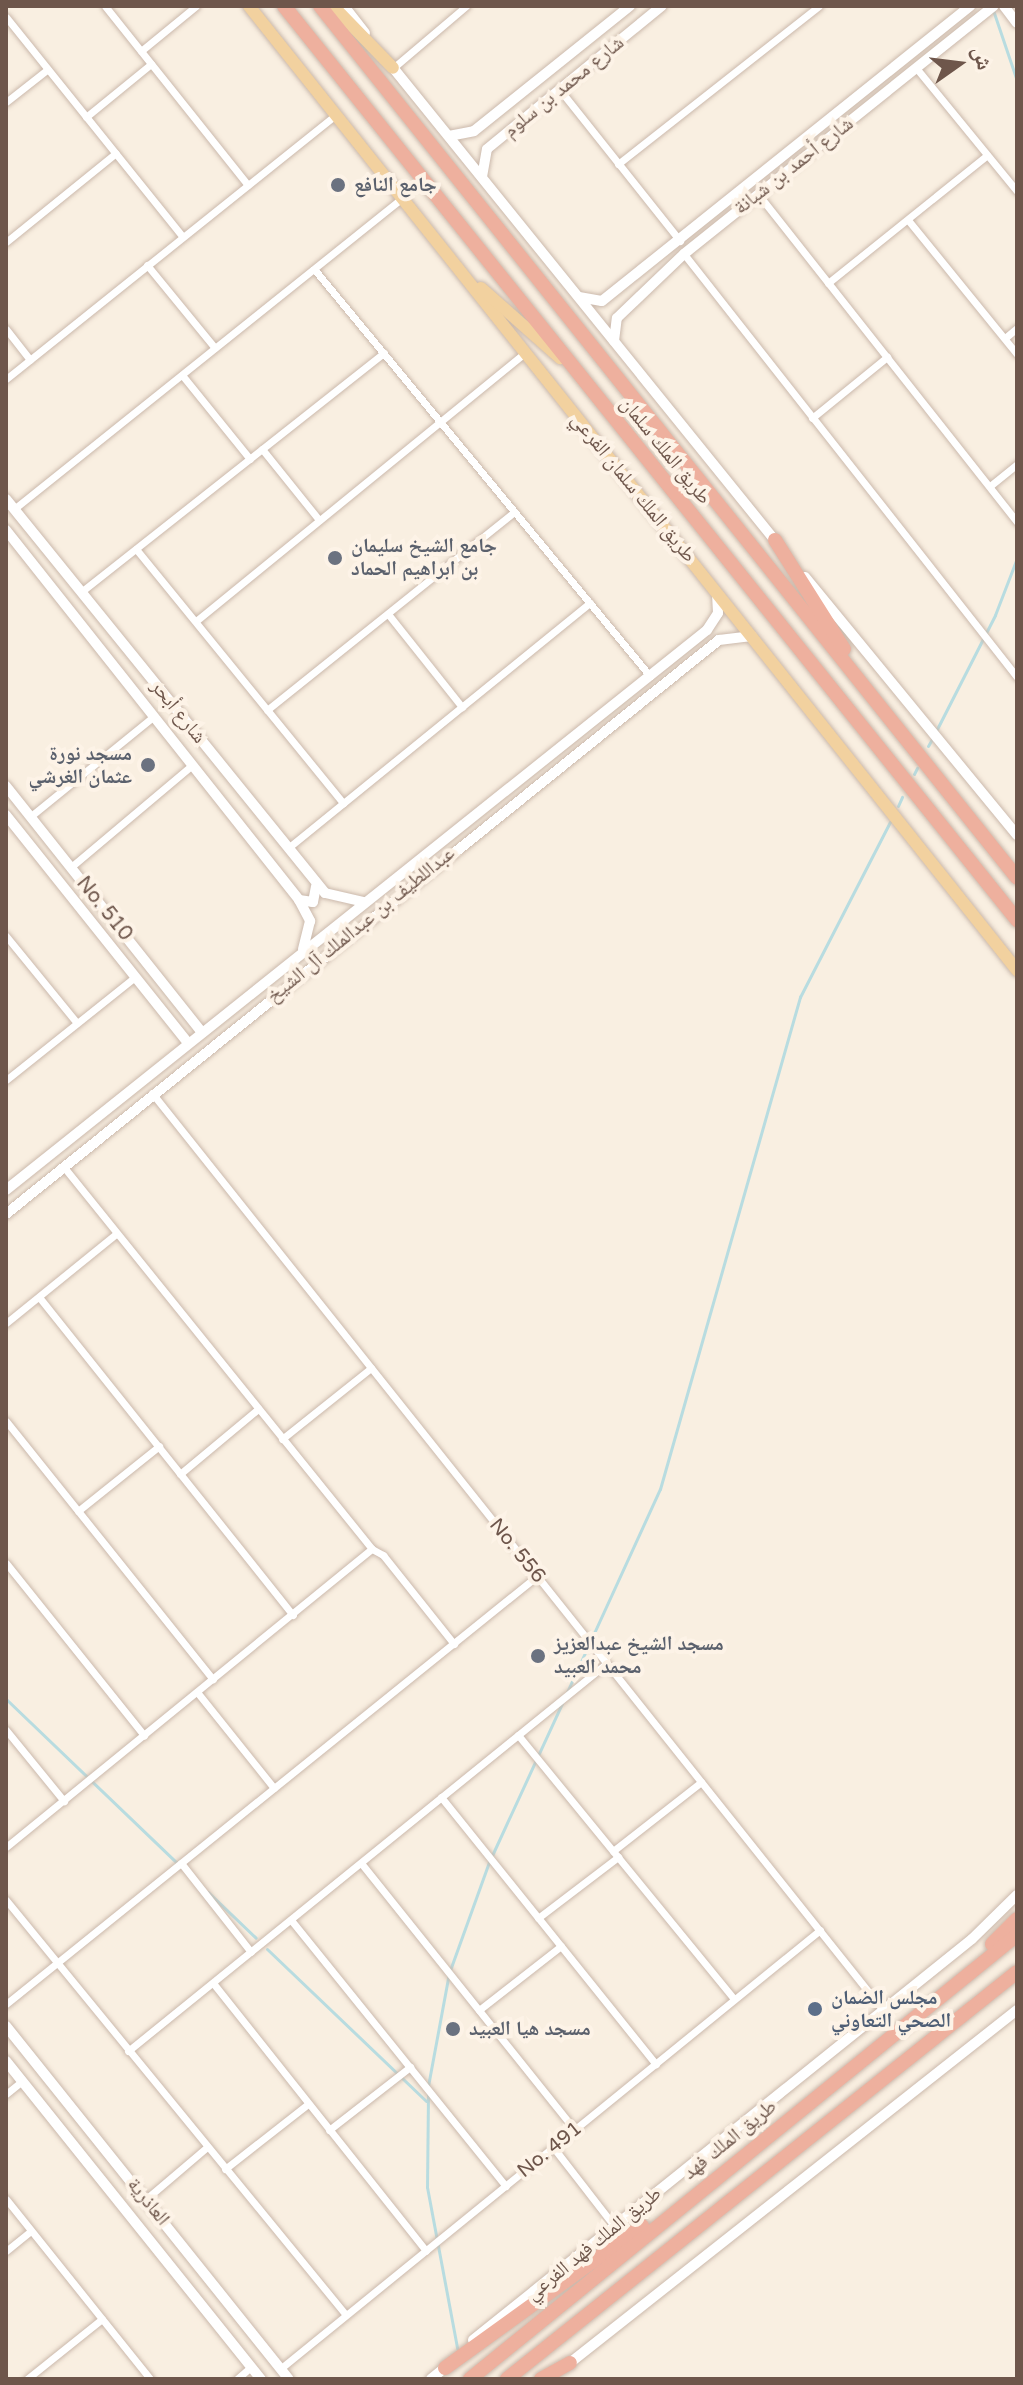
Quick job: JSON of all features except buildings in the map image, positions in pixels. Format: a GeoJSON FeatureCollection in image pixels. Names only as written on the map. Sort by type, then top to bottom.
{"type":"FeatureCollection","features":[{"type":"Feature","properties":{"kind":"highway","name":"طريق الملك سلمان"},"geometry":{"type":"LineString","coordinates":[[284,6],[1017,920]]}},
{"type":"Feature","properties":{"kind":"highway","name":"طريق الملك سلمان"},"geometry":{"type":"LineString","coordinates":[[320,6],[1017,878]]}},
{"type":"Feature","properties":{"kind":"highway"},"geometry":{"type":"LineString","coordinates":[[775,540],[880,707]]}},
{"type":"Feature","properties":{"kind":"highway"},"geometry":{"type":"LineString","coordinates":[[925,760],[1017,869]]}},
{"type":"Feature","properties":{"kind":"highway"},"geometry":{"type":"LineString","coordinates":[[981,1961],[1017,1919]]}},
{"type":"Feature","properties":{"kind":"highway","name":"طريق الملك فهد"},"geometry":{"type":"LineString","coordinates":[[470,2379],[981,1961],[1017,1935]]}},
{"type":"Feature","properties":{"kind":"highway"},"geometry":{"type":"LineString","coordinates":[[507,2379],[1017,1972]]}},
{"type":"Feature","properties":{"kind":"highway"},"geometry":{"type":"LineString","coordinates":[[445,2368],[681,2198],[703,2187]]}},
{"type":"Feature","properties":{"kind":"highway"},"geometry":{"type":"LineString","coordinates":[[541,2379],[570,2363]]}},
{"type":"Feature","properties":{"kind":"main road","name":"طريق الملك سلمان الفرعي"},"geometry":{"type":"LineString","coordinates":[[249,6],[1017,970]]}},
{"type":"Feature","properties":{"kind":"main road"},"geometry":{"type":"LineString","coordinates":[[333,6],[393,68]]}},
{"type":"Feature","properties":{"kind":"main road"},"geometry":{"type":"LineString","coordinates":[[457,267],[571,367]]}},
{"type":"Feature","properties":{"kind":"street"},"geometry":{"type":"LineString","coordinates":[[105,6],[248,185]]}},
{"type":"Feature","properties":{"kind":"street"},"geometry":{"type":"LineString","coordinates":[[141,51],[196,6]]}},
{"type":"Feature","properties":{"kind":"street"},"geometry":{"type":"LineString","coordinates":[[344,6],[1017,835]]}},
{"type":"Feature","properties":{"kind":"street"},"geometry":{"type":"LineString","coordinates":[[393,68],[466,6]]}},
{"type":"Feature","properties":{"kind":"street","name":"شارع محمد بن سلوم"},"geometry":{"type":"LineString","coordinates":[[449,136],[474,131],[630,6]]}},
{"type":"Feature","properties":{"kind":"street","name":"شارع محمد بن سلوم"},"geometry":{"type":"LineString","coordinates":[[482,177],[487,149],[662,6]]}},
{"type":"Feature","properties":{"kind":"street"},"geometry":{"type":"LineString","coordinates":[[618,164],[819,6]]}},
{"type":"Feature","properties":{"kind":"street","name":"شارع أحمد بن شبانة"},"geometry":{"type":"LineString","coordinates":[[579,297],[602,301],[970,6]]}},
{"type":"Feature","properties":{"kind":"street","name":"شارع أحمد بن شبانة"},"geometry":{"type":"LineString","coordinates":[[614,341],[617,318],[684,254],[994,6]]}},
{"type":"Feature","properties":{"kind":"street"},"geometry":{"type":"LineString","coordinates":[[1004,6],[1017,23]]}},
{"type":"Feature","properties":{"kind":"street"},"geometry":{"type":"LineString","coordinates":[[6,17],[183,237]]}},
{"type":"Feature","properties":{"kind":"street"},"geometry":{"type":"LineString","coordinates":[[6,37],[16,29]]}},
{"type":"Feature","properties":{"kind":"street"},"geometry":{"type":"LineString","coordinates":[[86,117],[151,64]]}},
{"type":"Feature","properties":{"kind":"street"},"geometry":{"type":"LineString","coordinates":[[6,102],[48,69]]}},
{"type":"Feature","properties":{"kind":"street"},"geometry":{"type":"LineString","coordinates":[[917,69],[1017,191]]}},
{"type":"Feature","properties":{"kind":"street"},"geometry":{"type":"LineString","coordinates":[[560,90],[680,241]]}},
{"type":"Feature","properties":{"kind":"street"},"geometry":{"type":"LineString","coordinates":[[6,379],[336,115]]}},
{"type":"Feature","properties":{"kind":"street"},"geometry":{"type":"LineString","coordinates":[[6,242],[116,153]]}},
{"type":"Feature","properties":{"kind":"street"},"geometry":{"type":"LineString","coordinates":[[828,283],[987,155]]}},
{"type":"Feature","properties":{"kind":"street"},"geometry":{"type":"LineString","coordinates":[[758,194],[1017,522]]}},
{"type":"Feature","properties":{"kind":"street"},"geometry":{"type":"LineString","coordinates":[[14,509],[402,198]]}},
{"type":"Feature","properties":{"kind":"street"},"geometry":{"type":"LineString","coordinates":[[908,220],[1017,354]]}},
{"type":"Feature","properties":{"kind":"street"},"geometry":{"type":"LineString","coordinates":[[684,254],[1017,677]]}},
{"type":"Feature","properties":{"kind":"street"},"geometry":{"type":"LineString","coordinates":[[147,265],[215,348]]}},
{"type":"Feature","properties":{"kind":"street"},"geometry":{"type":"LineString","coordinates":[[314,269],[650,676]]}},
{"type":"Feature","properties":{"kind":"street"},"geometry":{"type":"LineString","coordinates":[[1005,338],[1017,328]]}},
{"type":"Feature","properties":{"kind":"street"},"geometry":{"type":"LineString","coordinates":[[6,329],[30,360]]}},
{"type":"Feature","properties":{"kind":"street"},"geometry":{"type":"LineString","coordinates":[[81,592],[384,353]]}},
{"type":"Feature","properties":{"kind":"street"},"geometry":{"type":"LineString","coordinates":[[196,621],[525,353]]}},
{"type":"Feature","properties":{"kind":"street"},"geometry":{"type":"LineString","coordinates":[[812,418],[887,357]]}},
{"type":"Feature","properties":{"kind":"street"},"geometry":{"type":"LineString","coordinates":[[182,375],[250,459]]}},
{"type":"Feature","properties":{"kind":"street"},"geometry":{"type":"LineString","coordinates":[[262,449],[319,520]]}},
{"type":"Feature","properties":{"kind":"street"},"geometry":{"type":"LineString","coordinates":[[990,486],[1017,464]]}},
{"type":"Feature","properties":{"kind":"street","name":"شارع أبحر"},"geometry":{"type":"LineString","coordinates":[[6,499],[315,882],[337,899],[364,902]]}},
{"type":"Feature","properties":{"kind":"street"},"geometry":{"type":"LineString","coordinates":[[267,710],[514,512]]}},
{"type":"Feature","properties":{"kind":"street","name":"شارع أبحر"},"geometry":{"type":"LineString","coordinates":[[6,530],[299,900],[310,921],[309,942],[293,961]]}},
{"type":"Feature","properties":{"kind":"street"},"geometry":{"type":"LineString","coordinates":[[136,549],[343,803]]}},
{"type":"Feature","properties":{"kind":"street"},"geometry":{"type":"LineString","coordinates":[[716,591],[718,613],[707,630],[719,640],[752,636]]}},
{"type":"Feature","properties":{"kind":"street"},"geometry":{"type":"LineString","coordinates":[[288,848],[590,603]]}},
{"type":"Feature","properties":{"kind":"street"},"geometry":{"type":"LineString","coordinates":[[388,614],[462,707]]}},
{"type":"Feature","properties":{"kind":"street","name":"عبداللطيف بن عبدالملك آل الشيخ"},"geometry":{"type":"LineString","coordinates":[[6,1190],[707,630]]}},
{"type":"Feature","properties":{"kind":"street","name":"عبداللطيف بن عبدالملك آل الشيخ"},"geometry":{"type":"LineString","coordinates":[[6,1214],[152,1093],[719,640]]}},
{"type":"Feature","properties":{"kind":"street"},"geometry":{"type":"LineString","coordinates":[[31,816],[153,717]]}},
{"type":"Feature","properties":{"kind":"street"},"geometry":{"type":"LineString","coordinates":[[71,867],[192,765]]}},
{"type":"Feature","properties":{"kind":"street","name":"No. 510"},"geometry":{"type":"LineString","coordinates":[[6,786],[202,1032]]}},
{"type":"Feature","properties":{"kind":"street","name":"No. 510"},"geometry":{"type":"LineString","coordinates":[[6,815],[188,1043]]}},
{"type":"Feature","properties":{"kind":"street"},"geometry":{"type":"LineString","coordinates":[[299,900],[306,904],[317,898],[315,882]]}},
{"type":"Feature","properties":{"kind":"street"},"geometry":{"type":"LineString","coordinates":[[6,936],[77,1023]]}},
{"type":"Feature","properties":{"kind":"street"},"geometry":{"type":"LineString","coordinates":[[6,953],[15,947]]}},
{"type":"Feature","properties":{"kind":"street"},"geometry":{"type":"LineString","coordinates":[[6,1080],[135,977]]}},
{"type":"Feature","properties":{"kind":"street"},"geometry":{"type":"LineString","coordinates":[[178,1031],[193,1032],[192,1019]]}},
{"type":"Feature","properties":{"kind":"street","name":"No. 556"},"geometry":{"type":"LineString","coordinates":[[152,1093],[883,2010]]}},
{"type":"Feature","properties":{"kind":"street"},"geometry":{"type":"LineString","coordinates":[[63,1166],[282,1439],[372,1549],[383,1555],[454,1644]]}},
{"type":"Feature","properties":{"kind":"street"},"geometry":{"type":"LineString","coordinates":[[6,1323],[116,1234]]}},
{"type":"Feature","properties":{"kind":"street"},"geometry":{"type":"LineString","coordinates":[[39,1297],[293,1615]]}},
{"type":"Feature","properties":{"kind":"street"},"geometry":{"type":"LineString","coordinates":[[282,1439],[371,1368]]}},
{"type":"Feature","properties":{"kind":"street"},"geometry":{"type":"LineString","coordinates":[[180,1474],[258,1409]]}},
{"type":"Feature","properties":{"kind":"street"},"geometry":{"type":"LineString","coordinates":[[6,1421],[213,1679]]}},
{"type":"Feature","properties":{"kind":"street"},"geometry":{"type":"LineString","coordinates":[[78,1511],[159,1446]]}},
{"type":"Feature","properties":{"kind":"street"},"geometry":{"type":"LineString","coordinates":[[6,1847],[372,1549]]}},
{"type":"Feature","properties":{"kind":"street"},"geometry":{"type":"LineString","coordinates":[[7,1565],[144,1735]]}},
{"type":"Feature","properties":{"kind":"street"},"geometry":{"type":"LineString","coordinates":[[6,2004],[537,1576]]}},
{"type":"Feature","properties":{"kind":"street"},"geometry":{"type":"LineString","coordinates":[[128,2051],[607,1663]]}},
{"type":"Feature","properties":{"kind":"street"},"geometry":{"type":"LineString","coordinates":[[197,1692],[274,1788]]}},
{"type":"Feature","properties":{"kind":"street"},"geometry":{"type":"LineString","coordinates":[[6,1730],[64,1801]]}},
{"type":"Feature","properties":{"kind":"street"},"geometry":{"type":"LineString","coordinates":[[518,1735],[734,1999]]}},
{"type":"Feature","properties":{"kind":"street"},"geometry":{"type":"LineString","coordinates":[[538,1918],[701,1782]]}},
{"type":"Feature","properties":{"kind":"street"},"geometry":{"type":"LineString","coordinates":[[441,1797],[656,2064]]}},
{"type":"Feature","properties":{"kind":"street"},"geometry":{"type":"LineString","coordinates":[[181,1863],[251,1952]]}},
{"type":"Feature","properties":{"kind":"street"},"geometry":{"type":"LineString","coordinates":[[361,1863],[575,2130]]}},
{"type":"Feature","properties":{"kind":"street","name":"طريق الملك فهد الفرعي"},"geometry":{"type":"LineString","coordinates":[[431,2379],[464,2347],[883,2010],[1017,1895]]}},
{"type":"Feature","properties":{"kind":"street"},"geometry":{"type":"LineString","coordinates":[[6,1900],[346,2315]]}},
{"type":"Feature","properties":{"kind":"street"},"geometry":{"type":"LineString","coordinates":[[291,1920],[506,2186]]}},
{"type":"Feature","properties":{"kind":"street","name":"No. 491"},"geometry":{"type":"LineString","coordinates":[[280,2369],[820,1930]]}},
{"type":"Feature","properties":{"kind":"street"},"geometry":{"type":"LineString","coordinates":[[479,2010],[561,1946]]}},
{"type":"Feature","properties":{"kind":"street"},"geometry":{"type":"LineString","coordinates":[[213,1983],[426,2251]]}},
{"type":"Feature","properties":{"kind":"street"},"geometry":{"type":"LineString","coordinates":[[553,2379],[1017,2010]]}},
{"type":"Feature","properties":{"kind":"street","name":"العاذرية"},"geometry":{"type":"LineString","coordinates":[[6,2026],[289,2379]]}},
{"type":"Feature","properties":{"kind":"street","name":"العاذرية"},"geometry":{"type":"LineString","coordinates":[[6,2061],[261,2379]]}},
{"type":"Feature","properties":{"kind":"street"},"geometry":{"type":"LineString","coordinates":[[6,2094],[37,2064]]}},
{"type":"Feature","properties":{"kind":"street"},"geometry":{"type":"LineString","coordinates":[[329,2130],[410,2067]]}},
{"type":"Feature","properties":{"kind":"street"},"geometry":{"type":"LineString","coordinates":[[225,2169],[308,2104]]}},
{"type":"Feature","properties":{"kind":"street"},"geometry":{"type":"LineString","coordinates":[[146,2199],[207,2147]]}},
{"type":"Feature","properties":{"kind":"street"},"geometry":{"type":"LineString","coordinates":[[553,2147],[615,2227]]}},
{"type":"Feature","properties":{"kind":"street"},"geometry":{"type":"LineString","coordinates":[[6,2199],[150,2379]]}},
{"type":"Feature","properties":{"kind":"street"},"geometry":{"type":"LineString","coordinates":[[6,2251],[31,2231]]}},
{"type":"Feature","properties":{"kind":"street"},"geometry":{"type":"LineString","coordinates":[[27,2379],[102,2319]]}},
{"type":"Feature","properties":{"kind":"street"},"geometry":{"type":"LineString","coordinates":[[237,2379],[251,2367]]}},
{"type":"Feature","properties":{"kind":"waterway"},"geometry":{"type":"LineString","coordinates":[[993,10],[1017,81]]}},
{"type":"Feature","properties":{"kind":"waterway"},"geometry":{"type":"LineString","coordinates":[[937,729],[995,615],[1017,558]]}},
{"type":"Feature","properties":{"kind":"waterway"},"geometry":{"type":"LineString","coordinates":[[928,746],[932,739]]}},
{"type":"Feature","properties":{"kind":"waterway"},"geometry":{"type":"LineString","coordinates":[[914,774],[917,768]]}},
{"type":"Feature","properties":{"kind":"waterway"},"geometry":{"type":"LineString","coordinates":[[898,806],[902,797]]}},
{"type":"Feature","properties":{"kind":"waterway"},"geometry":{"type":"LineString","coordinates":[[567,1692],[660,1489],[800,997],[890,822]]}},
{"type":"Feature","properties":{"kind":"waterway"},"geometry":{"type":"LineString","coordinates":[[6,1699],[179,1865]]}},
{"type":"Feature","properties":{"kind":"waterway"},"geometry":{"type":"LineString","coordinates":[[428,2086],[449,1973],[489,1862],[562,1703]]}},
{"type":"Feature","properties":{"kind":"waterway"},"geometry":{"type":"LineString","coordinates":[[208,1892],[256,1938]]}},
{"type":"Feature","properties":{"kind":"waterway"},"geometry":{"type":"LineString","coordinates":[[267,1949],[426,2101]]}},
{"type":"Feature","properties":{"kind":"waterway"},"geometry":{"type":"LineString","coordinates":[[428,2094],[427,2187],[457,2348]]}},
{"type":"Feature","properties":{"kind":"place","name":"جامع النافع"},"geometry":{"type":"Point","coordinates":[338,185]}},
{"type":"Feature","properties":{"kind":"place","name":"جامع الشيخ سليمان بن ابراهيم الحماد"},"geometry":{"type":"Point","coordinates":[335,558]}},
{"type":"Feature","properties":{"kind":"place","name":"مسجد نورة عثمان الغرشي"},"geometry":{"type":"Point","coordinates":[148,765]}},
{"type":"Feature","properties":{"kind":"place","name":"مسجد الشيخ عبدالعزيز محمد العبيد"},"geometry":{"type":"Point","coordinates":[538,1656]}},
{"type":"Feature","properties":{"kind":"place","name":"مجلس الضمان الصحي التعاوني"},"geometry":{"type":"Point","coordinates":[815,2009]}},
{"type":"Feature","properties":{"kind":"place","name":"مسجد هيا العبيد"},"geometry":{"type":"Point","coordinates":[453,2029]}}]}
